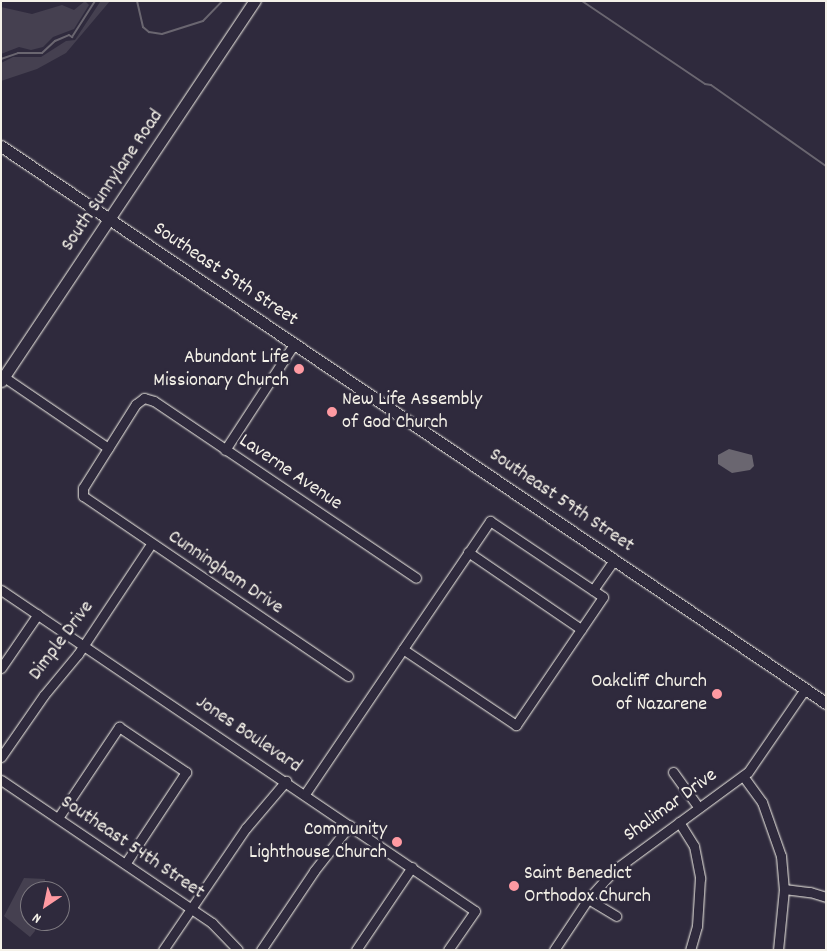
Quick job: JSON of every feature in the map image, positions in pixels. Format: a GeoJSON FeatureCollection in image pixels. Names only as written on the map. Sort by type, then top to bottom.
{"type":"FeatureCollection","features":[{"type":"Feature","properties":{"kind":"main road","name":"South Sunnylane Road"},"geometry":{"type":"LineString","coordinates":[[3,379],[254,1]]}},
{"type":"Feature","properties":{"kind":"main road","name":"Southeast 59th Street"},"geometry":{"type":"LineString","coordinates":[[1,146],[826,703]]}},
{"type":"Feature","properties":{"kind":"street"},"geometry":{"type":"LineString","coordinates":[[225,450],[294,344]]}},
{"type":"Feature","properties":{"kind":"street"},"geometry":{"type":"LineString","coordinates":[[3,379],[108,448]]}},
{"type":"Feature","properties":{"kind":"street","name":"Laverne Avenue"},"geometry":{"type":"LineString","coordinates":[[108,448],[136,404],[144,398],[154,401],[416,578]]}},
{"type":"Feature","properties":{"kind":"street","name":"Cunningham Drive"},"geometry":{"type":"LineString","coordinates":[[108,448],[83,488],[83,496],[348,676]]}},
{"type":"Feature","properties":{"kind":"street"},"geometry":{"type":"LineString","coordinates":[[304,794],[490,521],[603,597],[516,725],[403,649]]}},
{"type":"Feature","properties":{"kind":"street","name":"Dimple Drive"},"geometry":{"type":"LineString","coordinates":[[1,757],[44,695],[84,645],[151,544]]}},
{"type":"Feature","properties":{"kind":"street"},"geometry":{"type":"LineString","coordinates":[[468,552],[581,629]]}},
{"type":"Feature","properties":{"kind":"street"},"geometry":{"type":"LineString","coordinates":[[593,590],[614,560]]}},
{"type":"Feature","properties":{"kind":"street","name":"Jones Boulevard"},"geometry":{"type":"LineString","coordinates":[[1,590],[286,781],[475,911],[448,950]]}},
{"type":"Feature","properties":{"kind":"street"},"geometry":{"type":"LineString","coordinates":[[1,668],[38,614]]}},
{"type":"Feature","properties":{"kind":"street","name":"Shalimar Drive"},"geometry":{"type":"LineString","coordinates":[[554,950],[588,899],[622,863],[743,776],[758,760],[805,689]]}},
{"type":"Feature","properties":{"kind":"street"},"geometry":{"type":"LineString","coordinates":[[58,818],[119,727],[186,772],[124,864]]}},
{"type":"Feature","properties":{"kind":"street"},"geometry":{"type":"LineString","coordinates":[[673,772],[699,808]]}},
{"type":"Feature","properties":{"kind":"street"},"geometry":{"type":"LineString","coordinates":[[743,776],[757,794],[772,828],[781,856],[784,889],[778,950]]}},
{"type":"Feature","properties":{"kind":"street","name":"Southeast 54th Street"},"geometry":{"type":"LineString","coordinates":[[1,780],[219,929],[238,950]]}},
{"type":"Feature","properties":{"kind":"street"},"geometry":{"type":"LineString","coordinates":[[163,950],[246,828],[271,803],[286,781]]}},
{"type":"Feature","properties":{"kind":"street"},"geometry":{"type":"LineString","coordinates":[[679,822],[694,846],[700,878],[697,926],[690,950]]}},
{"type":"Feature","properties":{"kind":"street"},"geometry":{"type":"LineString","coordinates":[[261,950],[314,871],[350,825]]}},
{"type":"Feature","properties":{"kind":"street"},"geometry":{"type":"LineString","coordinates":[[356,950],[412,868]]}},
{"type":"Feature","properties":{"kind":"street"},"geometry":{"type":"LineString","coordinates":[[784,889],[810,892],[826,897]]}},
{"type":"Feature","properties":{"kind":"street"},"geometry":{"type":"LineString","coordinates":[[588,899],[616,916]]}},
{"type":"Feature","properties":{"kind":"shaded area"},"geometry":{"type":"Polygon","coordinates":[[[85,1],[89,5],[74,29],[53,37],[43,47],[31,50],[19,47],[1,54],[1,7],[32,14],[62,5],[74,10],[85,1]]]}},
{"type":"Feature","properties":{"kind":"shaded area"},"geometry":{"type":"Polygon","coordinates":[[[110,1],[66,53],[37,69],[1,81],[1,63],[13,57],[41,57],[66,41],[75,40],[100,2],[110,1]]]}},
{"type":"Feature","properties":{"kind":"shaded area"},"geometry":{"type":"Polygon","coordinates":[[[729,449],[752,455],[754,466],[750,470],[732,473],[718,464],[718,455],[729,449]]]}},
{"type":"Feature","properties":{"kind":"shaded area"},"geometry":{"type":"Polygon","coordinates":[[[24,878],[45,879],[45,881],[22,881],[24,878]]]}},
{"type":"Feature","properties":{"kind":"shaded area"},"geometry":{"type":"Polygon","coordinates":[[[20,886],[20,929],[4,916],[20,886]]]}},
{"type":"Feature","properties":{"kind":"shaded area"},"geometry":{"type":"Polygon","coordinates":[[[23,931],[35,931],[30,937],[23,931]]]}},
{"type":"Feature","properties":{"kind":"waterway"},"geometry":{"type":"LineString","coordinates":[[1,59],[18,53],[42,53],[55,41],[69,35],[72,37],[95,1]]}},
{"type":"Feature","properties":{"kind":"waterway"},"geometry":{"type":"LineString","coordinates":[[137,1],[143,27],[149,32],[162,34],[203,21],[222,1]]}},
{"type":"Feature","properties":{"kind":"waterway"},"geometry":{"type":"LineString","coordinates":[[582,1],[705,84],[711,85],[826,166]]}},
{"type":"Feature","properties":{"kind":"place","name":"Abundant Life Missionary Church"},"geometry":{"type":"Point","coordinates":[299,369]}},
{"type":"Feature","properties":{"kind":"place","name":"New Life Assembly of God Church"},"geometry":{"type":"Point","coordinates":[332,412]}},
{"type":"Feature","properties":{"kind":"place","name":"Oakcliff Church of Nazarene"},"geometry":{"type":"Point","coordinates":[717,694]}},
{"type":"Feature","properties":{"kind":"place","name":"Community Lighthouse Church"},"geometry":{"type":"Point","coordinates":[397,842]}},
{"type":"Feature","properties":{"kind":"place","name":"Saint Benedict Orthodox Church"},"geometry":{"type":"Point","coordinates":[514,886]}}]}
